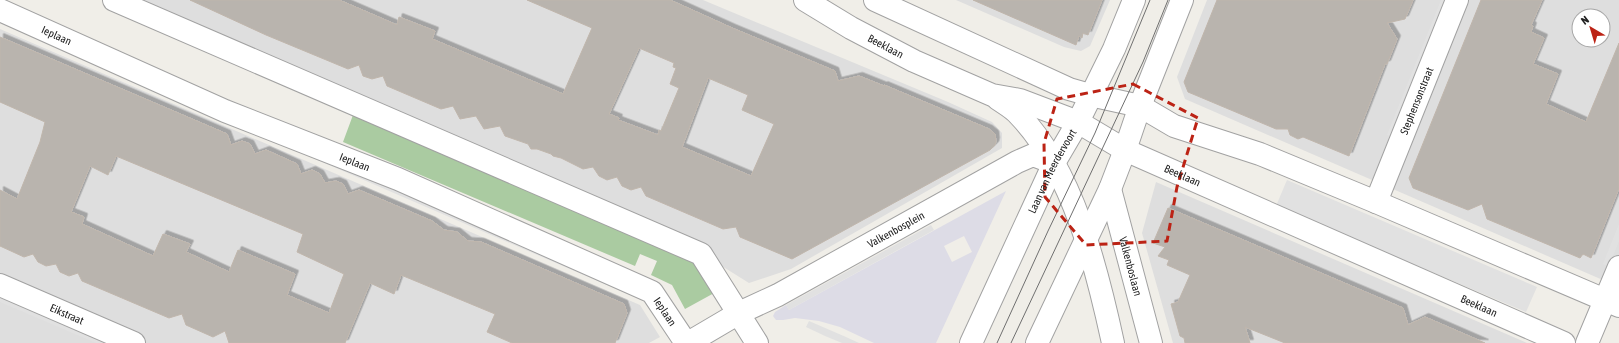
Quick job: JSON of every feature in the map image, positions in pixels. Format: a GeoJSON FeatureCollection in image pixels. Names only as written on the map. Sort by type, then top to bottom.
{"type":"FeatureCollection","features":[{"type":"Feature","properties":{"kind":"street"},"geometry":{"type":"LineString","coordinates":[[114,0],[701,254],[739,313],[756,343]]}},
{"type":"Feature","properties":{"kind":"street","name":"Beeklaan"},"geometry":{"type":"LineString","coordinates":[[806,0],[851,28],[914,61],[992,95],[1020,100],[1078,122],[1126,150],[1564,343]]}},
{"type":"Feature","properties":{"kind":"street"},"geometry":{"type":"LineString","coordinates":[[875,0],[1069,89],[1140,106],[1174,126],[1260,154],[1612,303]]}},
{"type":"Feature","properties":{"kind":"street","name":"Laan van Meerdervoort"},"geometry":{"type":"LineString","coordinates":[[971,343],[1054,163],[1078,122],[1114,49],[1134,0]]}},
{"type":"Feature","properties":{"kind":"street"},"geometry":{"type":"LineString","coordinates":[[1038,343],[1110,189],[1126,150],[1140,106],[1182,0]]}},
{"type":"Feature","properties":{"kind":"street","name":"Stephensonstraat"},"geometry":{"type":"LineString","coordinates":[[1376,202],[1457,0]]}},
{"type":"Feature","properties":{"kind":"street","name":"Ieplaan"},"geometry":{"type":"LineString","coordinates":[[0,10],[225,111],[398,179],[652,292],[687,343]]}},
{"type":"Feature","properties":{"kind":"street"},"geometry":{"type":"LineString","coordinates":[[992,95],[1020,116],[1040,140],[1068,190],[1100,283],[1113,343]]}},
{"type":"Feature","properties":{"kind":"street","name":"Valkenbosplein"},"geometry":{"type":"LineString","coordinates":[[687,343],[739,313],[778,295],[1017,162],[1033,155],[1054,163]]}},
{"type":"Feature","properties":{"kind":"street","name":"Valkenboslaan"},"geometry":{"type":"LineString","coordinates":[[1110,189],[1151,343]]}},
{"type":"Feature","properties":{"kind":"street"},"geometry":{"type":"LineString","coordinates":[[1587,343],[1612,303],[1619,267]]}},
{"type":"Feature","properties":{"kind":"street","name":"Eikstraat"},"geometry":{"type":"LineString","coordinates":[[0,285],[134,343]]}},
{"type":"Feature","properties":{"kind":"highlighted area"},"geometry":{"type":"Polygon","coordinates":[[[1133,84],[1198,118],[1177,187],[1167,241],[1086,245],[1045,197],[1044,143],[1057,99],[1133,84]]]}},
{"type":"Feature","properties":{"kind":"shaded area"},"geometry":{"type":"Polygon","coordinates":[[[126,0],[703,0],[948,102],[992,122],[1002,133],[1002,148],[791,269],[749,283],[701,253],[126,0]]]}},
{"type":"Feature","properties":{"kind":"shaded area"},"geometry":{"type":"Polygon","coordinates":[[[956,0],[1110,0],[1090,46],[1081,51],[1064,47],[956,0]]]}},
{"type":"Feature","properties":{"kind":"shaded area"},"geometry":{"type":"Polygon","coordinates":[[[1207,0],[1619,0],[1619,287],[1185,99],[1177,77],[1207,0]]]}},
{"type":"Feature","properties":{"kind":"shaded area"},"geometry":{"type":"Polygon","coordinates":[[[1441,0],[1448,0],[1393,138],[1387,135],[1441,0]]]}},
{"type":"Feature","properties":{"kind":"shaded area"},"geometry":{"type":"Polygon","coordinates":[[[0,29],[640,305],[660,337],[649,343],[0,343],[0,29]]]}},
{"type":"Feature","properties":{"kind":"shaded area"},"geometry":{"type":"Polygon","coordinates":[[[301,148],[632,289],[630,295],[299,152],[301,148]]]}},
{"type":"Feature","properties":{"kind":"shaded area"},"geometry":{"type":"Polygon","coordinates":[[[1287,180],[1537,287],[1526,312],[1276,206],[1287,180]]]}},
{"type":"Feature","properties":{"kind":"shaded area"},"geometry":{"type":"Polygon","coordinates":[[[1156,182],[1527,343],[1173,343],[1142,233],[1156,182]]]}},
{"type":"Feature","properties":{"kind":"shaded area"},"geometry":{"type":"Polygon","coordinates":[[[1006,191],[936,343],[874,343],[840,327],[819,321],[795,318],[776,320],[773,316],[775,312],[786,305],[789,310],[1006,191]],[[964,236],[944,246],[952,262],[972,252],[964,236]]]}},
{"type":"Feature","properties":{"kind":"shaded area"},"geometry":{"type":"Polygon","coordinates":[[[1619,224],[1619,241],[1609,266],[1603,264],[1619,224]]]}},
{"type":"Feature","properties":{"kind":"shaded area"},"geometry":{"type":"Polygon","coordinates":[[[931,225],[934,230],[789,310],[786,305],[931,225]]]}},
{"type":"Feature","properties":{"kind":"shaded area"},"geometry":{"type":"Polygon","coordinates":[[[0,294],[113,343],[96,343],[0,302],[0,294]]]}},
{"type":"Feature","properties":{"kind":"shaded area"},"geometry":{"type":"Polygon","coordinates":[[[809,321],[859,343],[842,343],[825,336],[806,327],[809,321]]]}},
{"type":"Feature","properties":{"kind":"green space"},"geometry":{"type":"Polygon","coordinates":[[[353,115],[692,260],[716,292],[685,309],[672,285],[651,275],[657,261],[640,254],[635,266],[343,142],[353,115]]]}},
{"type":"Feature","properties":{"kind":"building"},"geometry":{"type":"Polygon","coordinates":[[[190,0],[339,0],[397,25],[399,17],[435,31],[432,39],[563,94],[592,28],[527,0],[670,0],[732,28],[835,71],[838,81],[859,76],[989,129],[995,134],[996,141],[995,145],[990,150],[792,259],[740,237],[736,227],[723,229],[646,196],[641,187],[631,190],[622,186],[617,177],[607,180],[599,176],[593,167],[583,169],[551,154],[537,149],[531,149],[528,144],[505,136],[500,126],[484,129],[476,116],[460,119],[453,106],[441,109],[387,86],[383,76],[372,79],[363,76],[359,65],[348,69],[266,35],[190,0]],[[639,48],[609,114],[619,118],[618,120],[658,135],[679,88],[670,84],[676,68],[673,67],[674,63],[639,48]],[[708,78],[682,147],[751,176],[774,124],[742,110],[748,95],[708,78]]]}},
{"type":"Feature","properties":{"kind":"building"},"geometry":{"type":"Polygon","coordinates":[[[973,0],[1102,0],[1088,35],[1083,33],[1082,38],[1079,36],[1076,45],[973,0]]]}},
{"type":"Feature","properties":{"kind":"building"},"geometry":{"type":"Polygon","coordinates":[[[1217,0],[1413,0],[1405,19],[1387,23],[1397,39],[1387,64],[1385,64],[1349,156],[1303,137],[1298,139],[1290,135],[1288,129],[1276,129],[1188,92],[1184,82],[1217,0]]]}},
{"type":"Feature","properties":{"kind":"building"},"geometry":{"type":"Polygon","coordinates":[[[1481,0],[1542,0],[1531,25],[1533,26],[1531,32],[1544,38],[1533,64],[1558,74],[1546,104],[1586,122],[1619,43],[1619,188],[1591,258],[1583,254],[1580,258],[1487,219],[1482,204],[1468,210],[1413,188],[1409,178],[1481,0]]]}},
{"type":"Feature","properties":{"kind":"building"},"geometry":{"type":"Polygon","coordinates":[[[0,37],[227,134],[231,145],[242,141],[250,144],[255,154],[266,150],[297,164],[301,174],[312,170],[320,174],[325,183],[336,181],[343,184],[348,194],[359,190],[432,221],[444,230],[457,232],[468,241],[481,242],[624,304],[627,313],[615,343],[512,343],[487,332],[495,314],[401,275],[394,294],[370,283],[345,343],[229,343],[225,331],[213,337],[186,325],[182,314],[169,318],[82,281],[78,273],[69,276],[60,272],[56,264],[46,266],[38,262],[33,254],[24,257],[0,246],[0,190],[17,199],[40,142],[45,122],[0,102],[0,37]],[[116,156],[108,175],[90,166],[71,212],[84,217],[82,224],[153,256],[163,234],[190,244],[186,252],[229,272],[238,250],[295,274],[287,295],[329,313],[344,274],[297,252],[303,234],[116,156]]]}},
{"type":"Feature","properties":{"kind":"building"},"geometry":{"type":"Polygon","coordinates":[[[1168,208],[1403,308],[1408,325],[1425,317],[1485,343],[1285,343],[1245,327],[1250,343],[1185,343],[1184,338],[1180,336],[1171,304],[1178,302],[1190,275],[1167,265],[1169,260],[1158,256],[1165,247],[1153,243],[1168,208]]]}},
{"type":"Feature","properties":{"kind":"tram line"},"geometry":{"type":"LineString","coordinates":[[997,343],[1095,133],[1150,0]]}},
{"type":"Feature","properties":{"kind":"tram line"},"geometry":{"type":"LineString","coordinates":[[1011,343],[1143,62],[1168,0]]}}]}
